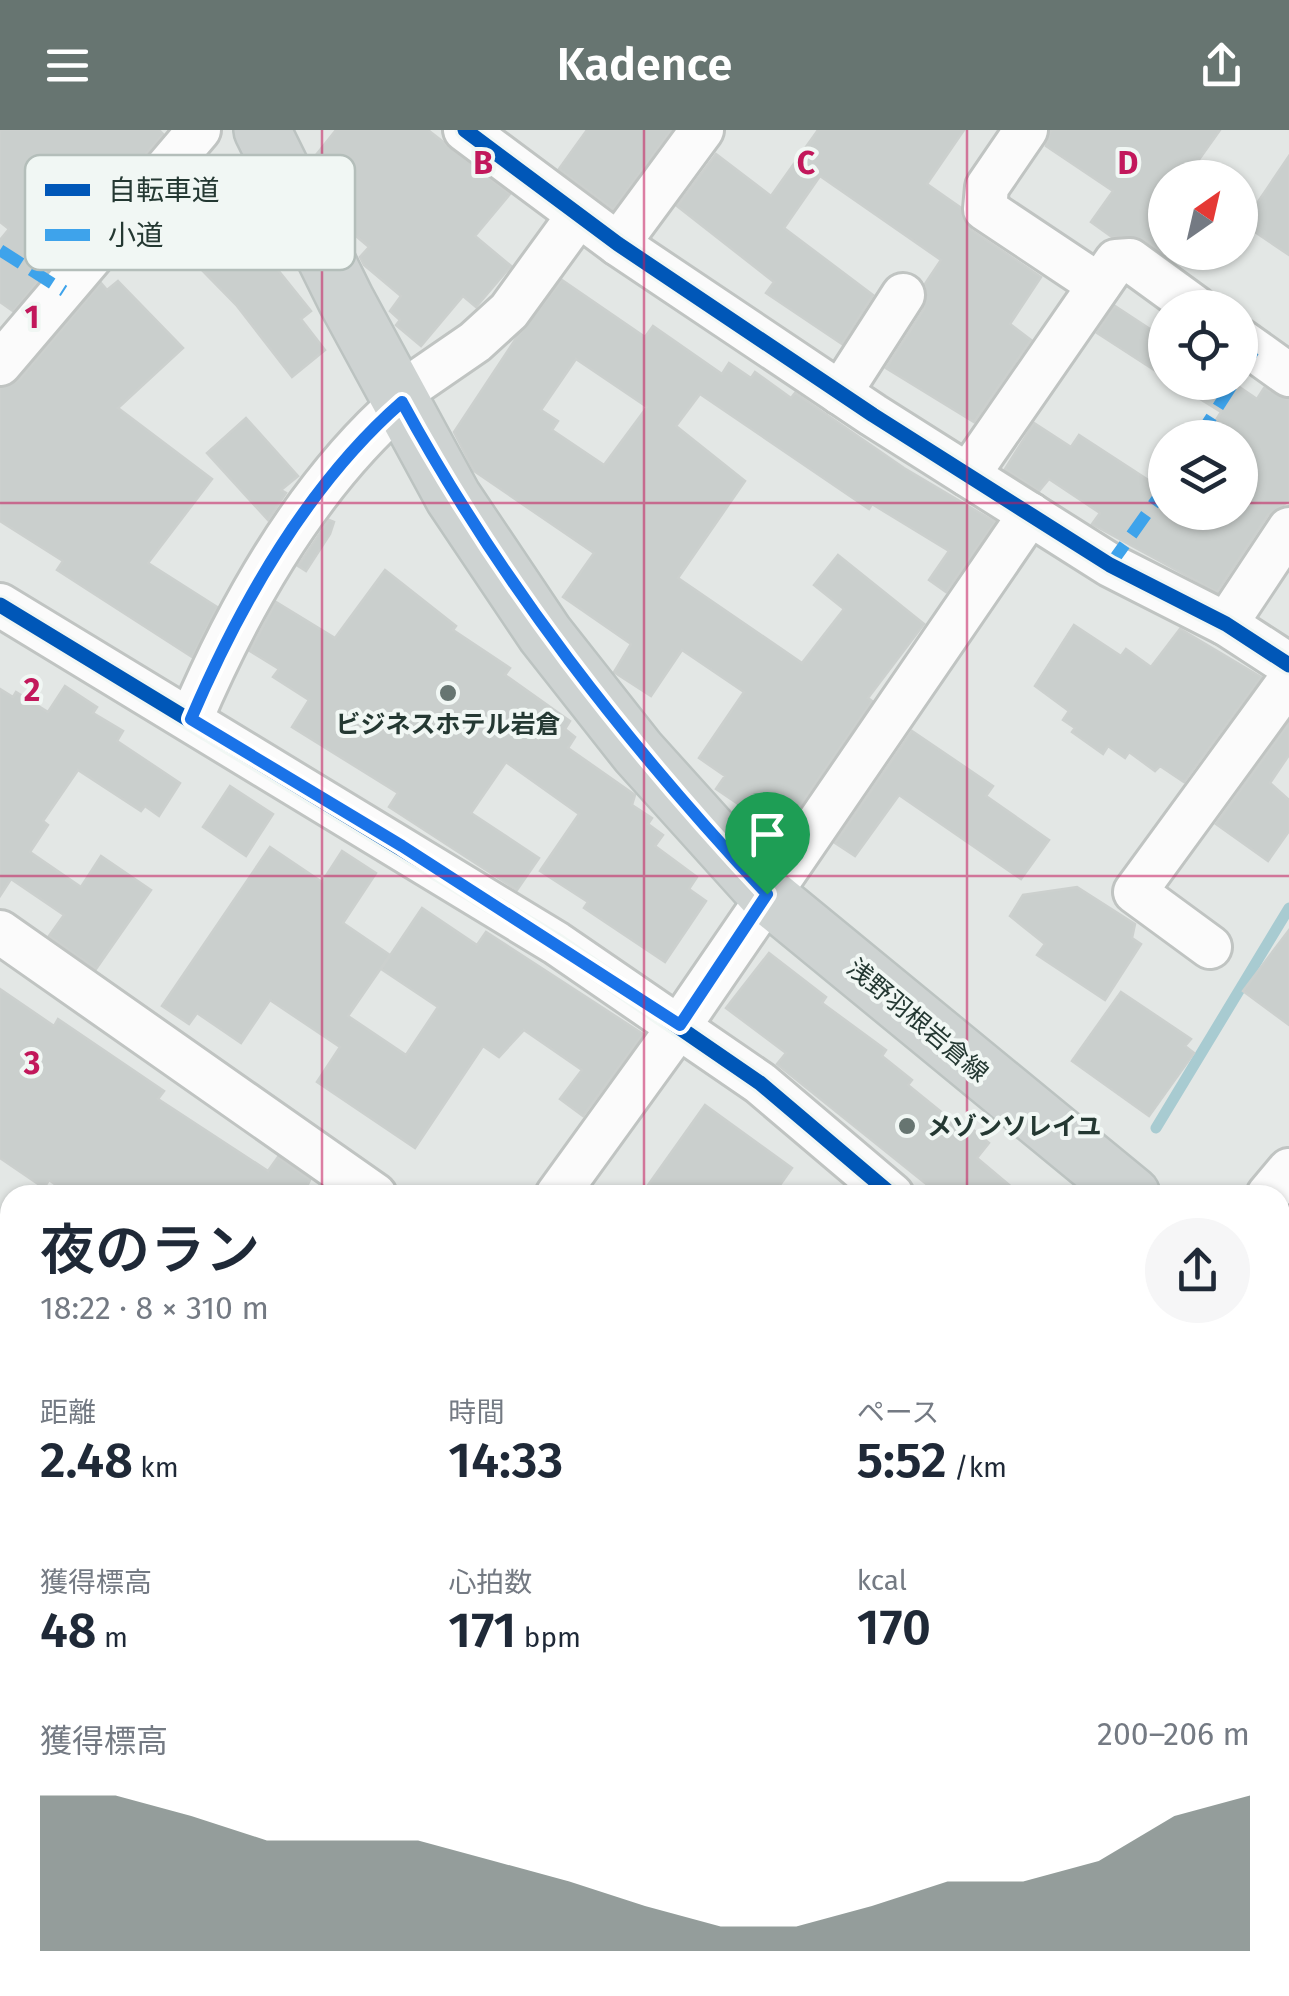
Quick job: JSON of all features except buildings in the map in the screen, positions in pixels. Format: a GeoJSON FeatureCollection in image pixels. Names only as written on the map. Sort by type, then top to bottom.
{"type":"FeatureCollection","features":[{"type":"Feature","properties":{"kind":"main road","name":"浅野羽根岩倉線"},"geometry":{"type":"LineString","coordinates":[[262,130],[275,155]]}},
{"type":"Feature","properties":{"kind":"main road","name":"浅野羽根岩倉線"},"geometry":{"type":"LineString","coordinates":[[334,270],[453,496],[546,634],[638,752],[767,894],[1120,1185]]}},
{"type":"Feature","properties":{"kind":"street"},"geometry":{"type":"LineString","coordinates":[[179,155],[200,130]]}},
{"type":"Feature","properties":{"kind":"street"},"geometry":{"type":"LineString","coordinates":[[465,130],[618,244],[840,392],[1110,565],[1226,624],[1289,665]]}},
{"type":"Feature","properties":{"kind":"street"},"geometry":{"type":"LineString","coordinates":[[618,244],[702,130]]}},
{"type":"Feature","properties":{"kind":"street"},"geometry":{"type":"LineString","coordinates":[[1026,130],[986,187],[985,208],[1098,285]]}},
{"type":"Feature","properties":{"kind":"street"},"geometry":{"type":"LineString","coordinates":[[191,719],[223,644],[352,446],[400,398],[509,311],[578,216]]}},
{"type":"Feature","properties":{"kind":"street"},"geometry":{"type":"LineString","coordinates":[[968,475],[1116,261],[1130,260],[1171,290]]}},
{"type":"Feature","properties":{"kind":"street"},"geometry":{"type":"LineString","coordinates":[[0,364],[80,270]]}},
{"type":"Feature","properties":{"kind":"street"},"geometry":{"type":"LineString","coordinates":[[840,392],[903,295]]}},
{"type":"Feature","properties":{"kind":"street"},"geometry":{"type":"LineString","coordinates":[[1258,353],[1289,375]]}},
{"type":"Feature","properties":{"kind":"street"},"geometry":{"type":"LineString","coordinates":[[564,1185],[680,1025],[1030,514]]}},
{"type":"Feature","properties":{"kind":"street"},"geometry":{"type":"LineString","coordinates":[[1226,624],[1289,529]]}},
{"type":"Feature","properties":{"kind":"street"},"geometry":{"type":"LineString","coordinates":[[0,605],[432,865],[680,1025],[760,1083],[880,1185]]}},
{"type":"Feature","properties":{"kind":"street"},"geometry":{"type":"LineString","coordinates":[[1210,947],[1135,892],[1289,681]]}},
{"type":"Feature","properties":{"kind":"street"},"geometry":{"type":"LineString","coordinates":[[0,932],[360,1185]]}},
{"type":"Feature","properties":{"kind":"waterway"},"geometry":{"type":"LineString","coordinates":[[1156,1128],[1289,908]]}},
{"type":"Feature","properties":{"kind":"marked path"},"geometry":{"type":"LineString","coordinates":[[0,250],[25,266]]}},
{"type":"Feature","properties":{"kind":"marked path"},"geometry":{"type":"LineString","coordinates":[[31,270],[64,291]]}},
{"type":"Feature","properties":{"kind":"marked path"},"geometry":{"type":"LineString","coordinates":[[1210,420],[1222,400]]}},
{"type":"Feature","properties":{"kind":"marked path"},"geometry":{"type":"LineString","coordinates":[[1110,565],[1148,512]]}},
{"type":"Feature","properties":{"kind":"cycle path"},"geometry":{"type":"LineString","coordinates":[[465,130],[618,244],[873,415],[1110,565],[1226,624],[1289,665]]}},
{"type":"Feature","properties":{"kind":"cycle path"},"geometry":{"type":"LineString","coordinates":[[0,605],[556,943],[760,1083],[880,1185]]}},
{"type":"Feature","properties":{"kind":"place","name":"ビジネスホテル岩倉"},"geometry":{"type":"Point","coordinates":[448,693]}},
{"type":"Feature","properties":{"kind":"place","name":"メゾンソレイユ"},"geometry":{"type":"Point","coordinates":[907,1126]}},
{"type":"Feature","properties":{"kind":"route"},"geometry":{"type":"LineString","coordinates":[[402,402],[453,496],[546,634],[638,752],[767,894],[680,1025],[402,846],[191,719],[223,644],[283,547],[352,446],[402,402]]}}]}
